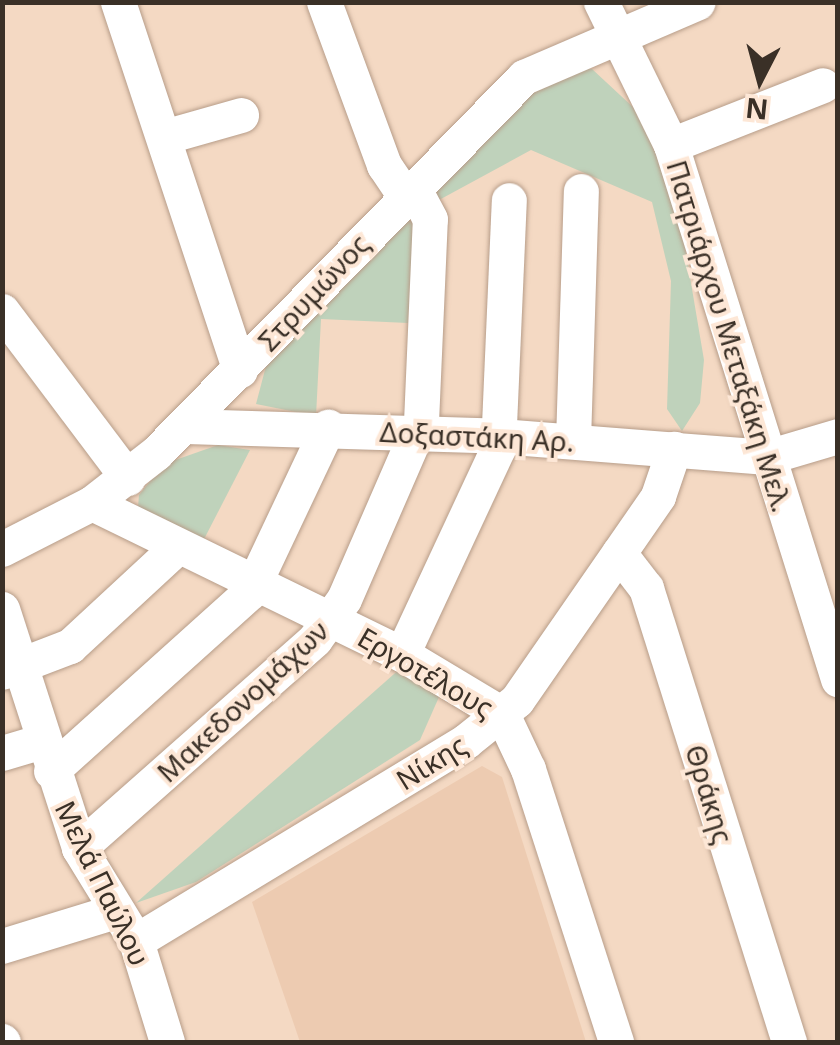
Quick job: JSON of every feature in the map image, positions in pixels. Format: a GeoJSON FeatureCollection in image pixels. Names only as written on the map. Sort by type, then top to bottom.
{"type":"FeatureCollection","features":[{"type":"Feature","properties":{"kind":"street"},"geometry":{"type":"LineString","coordinates":[[118,2],[168,136],[240,370]]}},
{"type":"Feature","properties":{"kind":"street","name":"Μακεδονομάχων"},"geometry":{"type":"LineString","coordinates":[[80,848],[332,620],[416,432],[430,218],[384,165],[324,2]]}},
{"type":"Feature","properties":{"kind":"street","name":"Πατριάρχου Μεταξάκη Μελ."},"geometry":{"type":"LineString","coordinates":[[601,2],[620,34],[671,146],[836,671]]}},
{"type":"Feature","properties":{"kind":"street","name":"Στρυμώνος"},"geometry":{"type":"LineString","coordinates":[[2,549],[92,504],[186,426],[409,191],[524,77],[698,2]]}},
{"type":"Feature","properties":{"kind":"street"},"geometry":{"type":"LineString","coordinates":[[671,146],[823,85]]}},
{"type":"Feature","properties":{"kind":"street"},"geometry":{"type":"LineString","coordinates":[[168,136],[241,115]]}},
{"type":"Feature","properties":{"kind":"street"},"geometry":{"type":"LineString","coordinates":[[573,441],[581,191]]}},
{"type":"Feature","properties":{"kind":"street"},"geometry":{"type":"LineString","coordinates":[[402,654],[500,436],[510,200]]}},
{"type":"Feature","properties":{"kind":"street"},"geometry":{"type":"LineString","coordinates":[[2,310],[128,478]]}},
{"type":"Feature","properties":{"kind":"street","name":"Δοξαστάκη Αρ."},"geometry":{"type":"LineString","coordinates":[[186,426],[328,427],[500,436],[766,457]]}},
{"type":"Feature","properties":{"kind":"street"},"geometry":{"type":"LineString","coordinates":[[2,753],[46,756],[257,584],[328,427]]}},
{"type":"Feature","properties":{"kind":"street"},"geometry":{"type":"LineString","coordinates":[[766,457],[838,436]]}},
{"type":"Feature","properties":{"kind":"street","name":"Νίκης"},"geometry":{"type":"LineString","coordinates":[[136,942],[502,714],[658,496],[674,449]]}},
{"type":"Feature","properties":{"kind":"street","name":"Εργοτέλους"},"geometry":{"type":"LineString","coordinates":[[92,504],[402,654],[502,714],[528,768],[616,1042]]}},
{"type":"Feature","properties":{"kind":"street"},"geometry":{"type":"LineString","coordinates":[[11,669],[70,646],[177,547]]}},
{"type":"Feature","properties":{"kind":"street","name":"Θράκης"},"geometry":{"type":"LineString","coordinates":[[619,553],[646,588],[788,1042]]}},
{"type":"Feature","properties":{"kind":"street","name":"Μελά Παύλου"},"geometry":{"type":"LineString","coordinates":[[2,609],[11,669],[80,848],[136,942],[168,1042]]}},
{"type":"Feature","properties":{"kind":"street"},"geometry":{"type":"LineString","coordinates":[[2,946],[116,911]]}},
{"type":"Feature","properties":{"kind":"shaded area"},"geometry":{"type":"Polygon","coordinates":[[[482,766],[502,777],[586,1042],[300,1042],[252,902],[482,766]]]}},
{"type":"Feature","properties":{"kind":"green space"},"geometry":{"type":"Polygon","coordinates":[[[563,68],[592,69],[634,108],[676,194],[704,360],[700,403],[682,431],[667,409],[671,281],[652,202],[531,150],[439,200],[431,190],[540,79],[563,68]]]}},
{"type":"Feature","properties":{"kind":"green space"},"geometry":{"type":"Polygon","coordinates":[[[416,209],[408,323],[321,319],[316,416],[256,404],[266,366],[416,209]]]}},
{"type":"Feature","properties":{"kind":"green space"},"geometry":{"type":"Polygon","coordinates":[[[218,445],[250,450],[200,547],[138,507],[139,495],[164,464],[218,445]]]}},
{"type":"Feature","properties":{"kind":"green space"},"geometry":{"type":"Polygon","coordinates":[[[403,666],[439,697],[420,740],[196,882],[136,903],[403,666]]]}}]}
